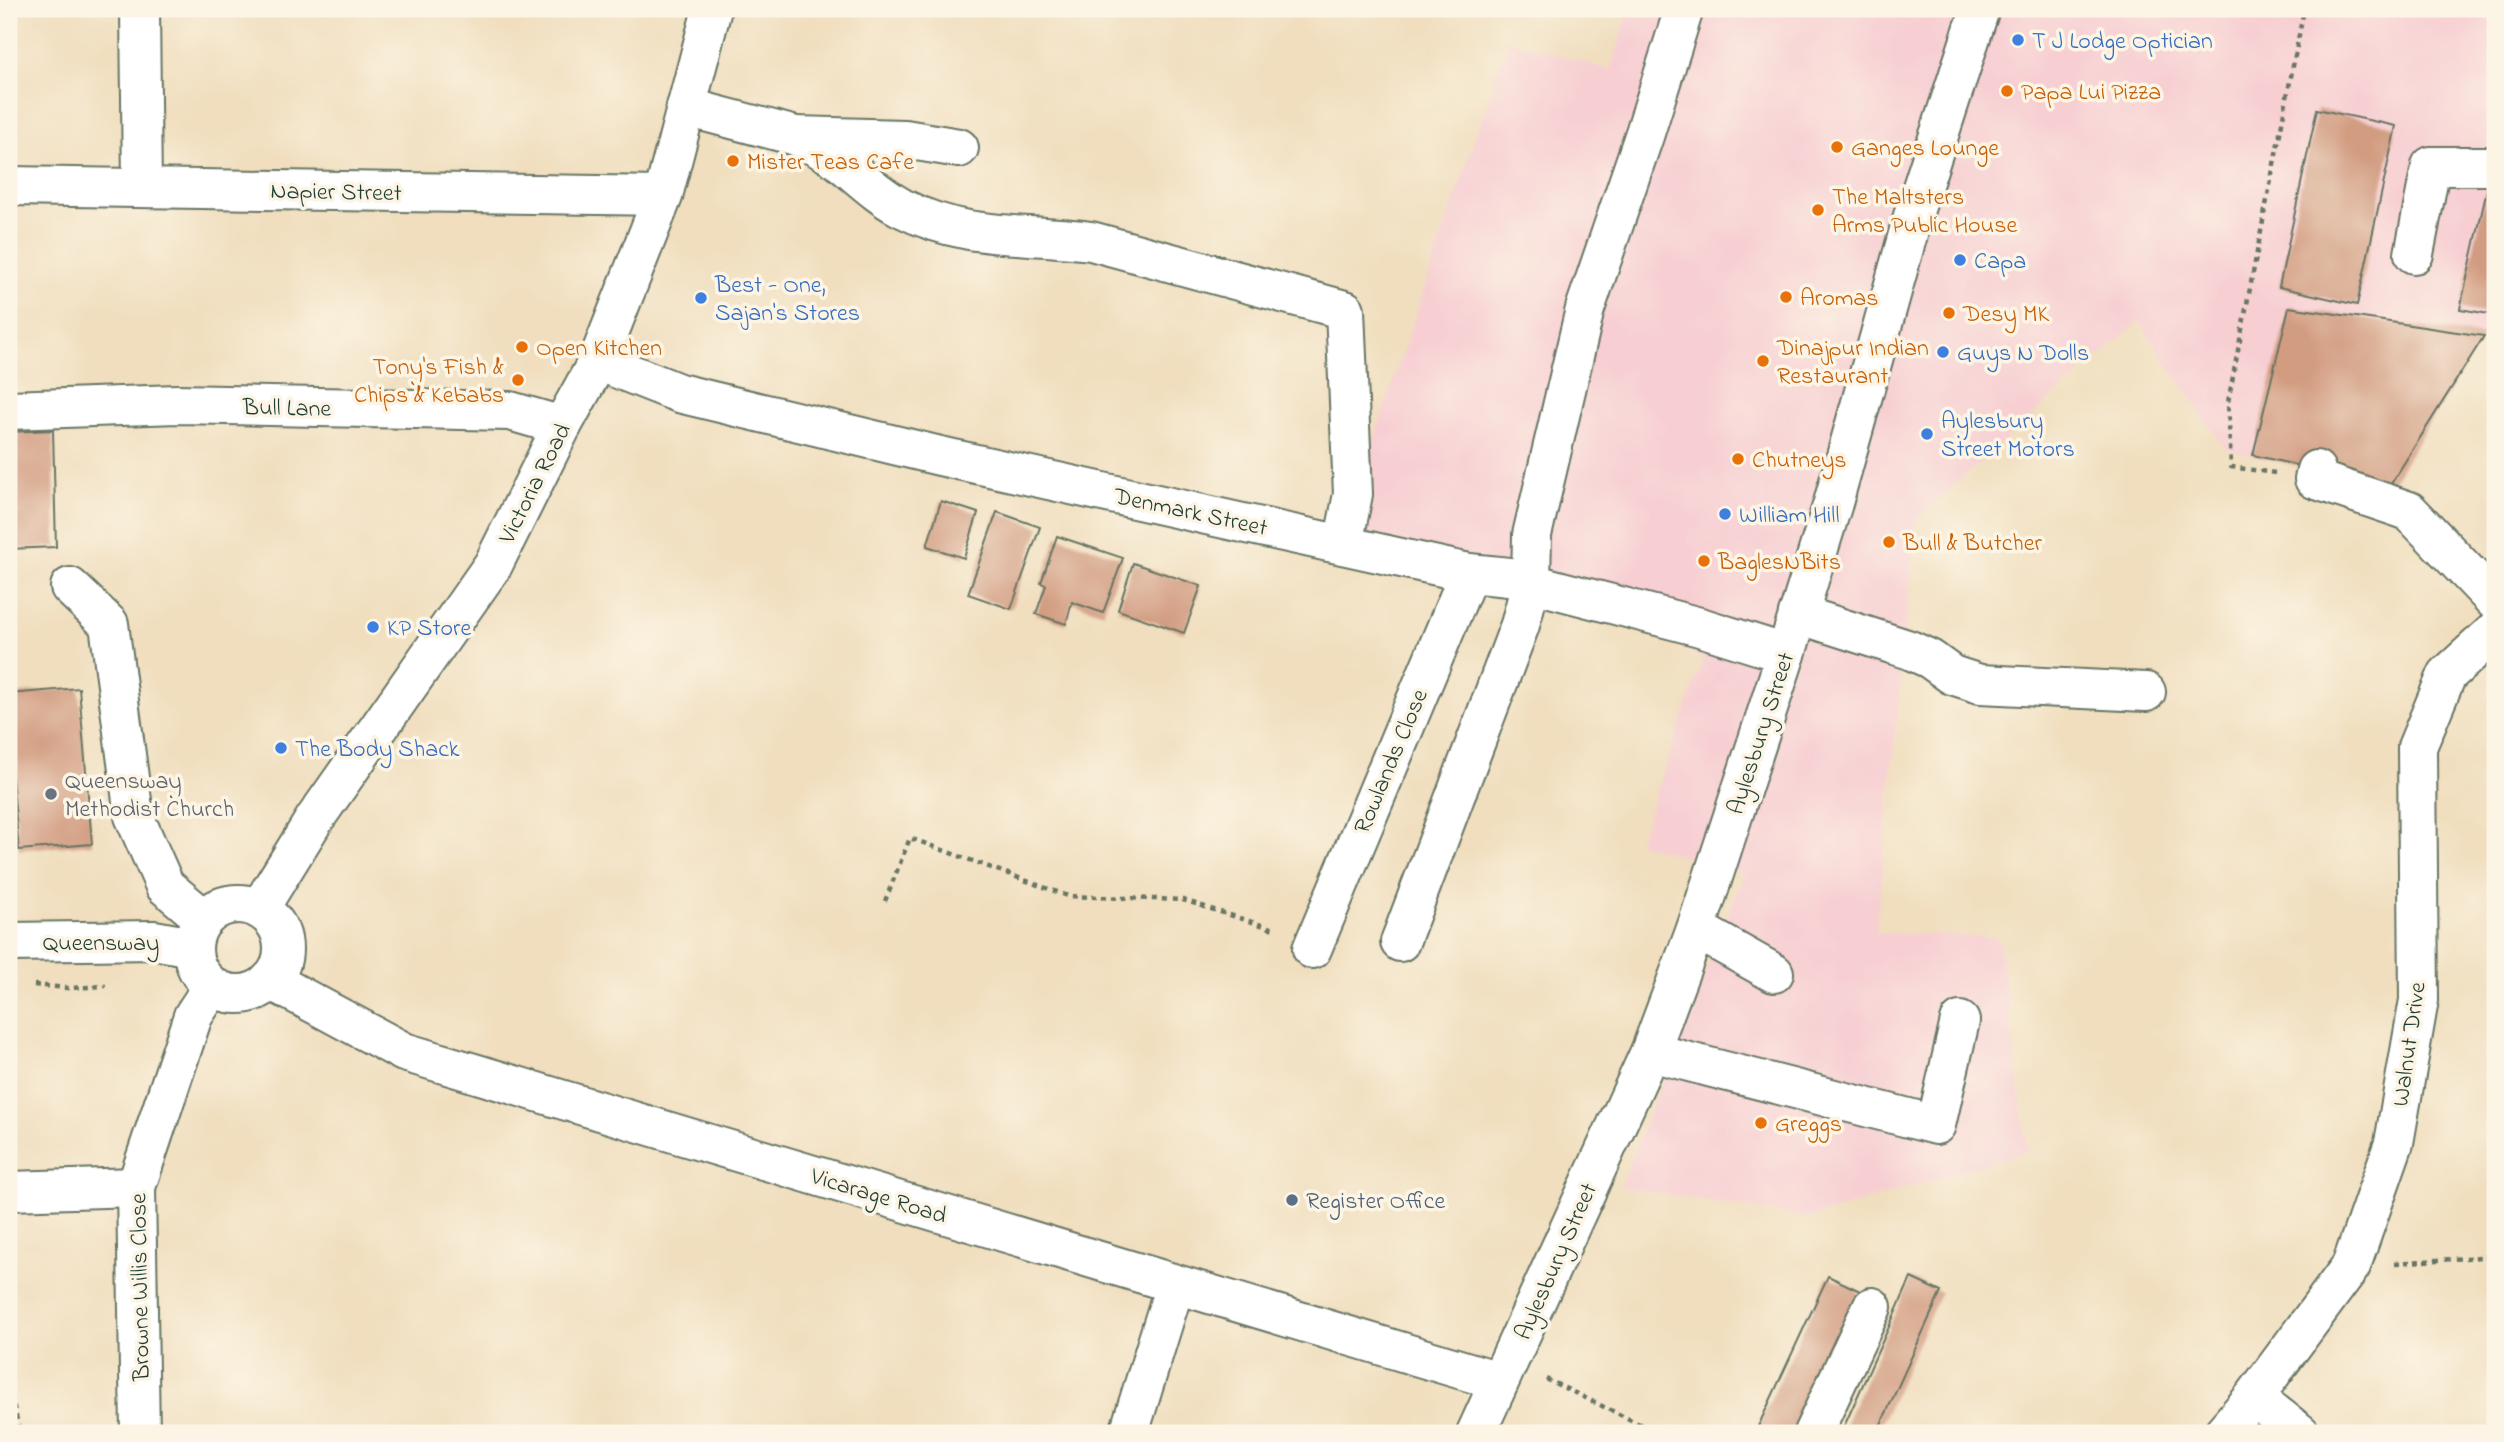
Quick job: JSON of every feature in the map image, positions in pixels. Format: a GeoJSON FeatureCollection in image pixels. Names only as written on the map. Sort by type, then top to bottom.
{"type":"FeatureCollection","features":[{"type":"Feature","properties":{"kind":"street"},"geometry":{"type":"LineString","coordinates":[[141,9],[142,188]]}},
{"type":"Feature","properties":{"kind":"street","name":"Victoria Road"},"geometry":{"type":"LineString","coordinates":[[259,909],[314,820],[493,565],[562,426],[598,361],[663,196],[712,9]]}},
{"type":"Feature","properties":{"kind":"street"},"geometry":{"type":"LineString","coordinates":[[1400,942],[1520,625],[1531,583],[1532,535],[1585,309],[1684,9]]}},
{"type":"Feature","properties":{"kind":"street","name":"Aylesbury Street"},"geometry":{"type":"LineString","coordinates":[[1476,1433],[1650,1052],[1696,929],[1833,503],[1971,11]]}},
{"type":"Feature","properties":{"kind":"street"},"geometry":{"type":"LineString","coordinates":[[686,107],[796,136],[905,139],[959,148]]}},
{"type":"Feature","properties":{"kind":"street"},"geometry":{"type":"LineString","coordinates":[[796,136],[840,161],[882,197],[942,225],[981,234],[1064,237],[1091,241],[1345,310],[1353,494],[1343,545]]}},
{"type":"Feature","properties":{"kind":"street"},"geometry":{"type":"LineString","coordinates":[[2414,254],[2431,166],[2495,166]]}},
{"type":"Feature","properties":{"kind":"street","name":"Napier Street"},"geometry":{"type":"LineString","coordinates":[[9,186],[663,196]]}},
{"type":"Feature","properties":{"kind":"street","name":"Denmark Street"},"geometry":{"type":"LineString","coordinates":[[598,361],[679,393],[940,456],[1469,573],[1509,577],[1700,626],[1786,654]]}},
{"type":"Feature","properties":{"kind":"street","name":"Bull Lane"},"geometry":{"type":"LineString","coordinates":[[9,410],[177,404],[510,411],[562,426]]}},
{"type":"Feature","properties":{"kind":"street"},"geometry":{"type":"LineString","coordinates":[[2315,474],[2409,511],[2495,601]]}},
{"type":"Feature","properties":{"kind":"street","name":"Rowlands Close"},"geometry":{"type":"LineString","coordinates":[[1313,945],[1469,573]]}},
{"type":"Feature","properties":{"kind":"street"},"geometry":{"type":"LineString","coordinates":[[69,587],[108,625],[134,816],[165,886],[198,933],[198,969],[212,987],[238,995],[252,993],[264,986],[281,966],[283,940],[270,916],[259,909],[244,904],[215,910],[198,933]]}},
{"type":"Feature","properties":{"kind":"street"},"geometry":{"type":"LineString","coordinates":[[1798,614],[1910,650],[1930,659],[1966,682],[2146,692]]}},
{"type":"Feature","properties":{"kind":"street","name":"Walnut Drive"},"geometry":{"type":"LineString","coordinates":[[2224,1433],[2351,1266],[2394,1143],[2419,1000],[2417,747],[2447,675],[2495,631]]}},
{"type":"Feature","properties":{"kind":"street"},"geometry":{"type":"LineString","coordinates":[[1696,929],[1774,973]]}},
{"type":"Feature","properties":{"kind":"street","name":"Queensway"},"geometry":{"type":"LineString","coordinates":[[9,942],[155,940],[198,933]]}},
{"type":"Feature","properties":{"kind":"street","name":"Vicarage Road"},"geometry":{"type":"LineString","coordinates":[[270,980],[404,1052],[1175,1285],[1504,1371]]}},
{"type":"Feature","properties":{"kind":"street","name":"Browne Willis Close"},"geometry":{"type":"LineString","coordinates":[[140,1433],[136,1187],[193,1016],[212,987]]}},
{"type":"Feature","properties":{"kind":"street"},"geometry":{"type":"LineString","coordinates":[[1650,1052],[1936,1125],[1960,1021]]}},
{"type":"Feature","properties":{"kind":"street"},"geometry":{"type":"LineString","coordinates":[[9,1191],[136,1187]]}},
{"type":"Feature","properties":{"kind":"street"},"geometry":{"type":"LineString","coordinates":[[1129,1433],[1175,1285]]}},
{"type":"Feature","properties":{"kind":"street"},"geometry":{"type":"LineString","coordinates":[[1813,1433],[1872,1307]]}},
{"type":"Feature","properties":{"kind":"street"},"geometry":{"type":"LineString","coordinates":[[2254,1396],[2300,1433]]}},
{"type":"Feature","properties":{"kind":"path"},"geometry":{"type":"LineString","coordinates":[[2304,9],[2228,402],[2231,467],[2315,474]]}},
{"type":"Feature","properties":{"kind":"path"},"geometry":{"type":"LineString","coordinates":[[885,901],[910,838],[1069,896],[1183,900],[1313,945]]}},
{"type":"Feature","properties":{"kind":"path"},"geometry":{"type":"LineString","coordinates":[[32,985],[67,988],[106,986]]}},
{"type":"Feature","properties":{"kind":"path"},"geometry":{"type":"LineString","coordinates":[[2351,1266],[2495,1256]]}},
{"type":"Feature","properties":{"kind":"path"},"geometry":{"type":"LineString","coordinates":[[1504,1371],[1658,1433]]}},
{"type":"Feature","properties":{"kind":"path"},"geometry":{"type":"LineString","coordinates":[[9,1386],[20,1433]]}},
{"type":"Feature","properties":{"kind":"shaded area"},"geometry":{"type":"Polygon","coordinates":[[[1630,9],[2495,9],[2495,339],[2484,336],[2389,487],[2225,449],[2139,321],[1916,519],[1876,932],[1999,938],[2028,1151],[1810,1218],[1620,1187],[1744,874],[1638,843],[1704,658],[1483,561],[1344,527],[1508,40],[1610,70],[1630,9]]]}},
{"type":"Feature","properties":{"kind":"building"},"geometry":{"type":"Polygon","coordinates":[[[2317,109],[2396,126],[2357,305],[2279,287],[2317,109]]]}},
{"type":"Feature","properties":{"kind":"building"},"geometry":{"type":"Polygon","coordinates":[[[2489,181],[2495,182],[2495,315],[2460,309],[2489,181]]]}},
{"type":"Feature","properties":{"kind":"building"},"geometry":{"type":"Polygon","coordinates":[[[2289,307],[2484,336],[2389,487],[2253,455],[2289,307]]]}},
{"type":"Feature","properties":{"kind":"building"},"geometry":{"type":"Polygon","coordinates":[[[53,430],[56,547],[9,549],[9,432],[53,430]]]}},
{"type":"Feature","properties":{"kind":"building"},"geometry":{"type":"Polygon","coordinates":[[[941,501],[978,513],[964,558],[927,546],[941,501]]]}},
{"type":"Feature","properties":{"kind":"building"},"geometry":{"type":"Polygon","coordinates":[[[997,512],[1040,527],[1011,609],[968,594],[997,512]]]}},
{"type":"Feature","properties":{"kind":"building"},"geometry":{"type":"Polygon","coordinates":[[[1057,536],[1123,558],[1103,613],[1072,602],[1066,624],[1036,614],[1046,585],[1041,583],[1057,536]]]}},
{"type":"Feature","properties":{"kind":"building"},"geometry":{"type":"Polygon","coordinates":[[[1133,563],[1201,586],[1184,633],[1118,610],[1133,563]]]}},
{"type":"Feature","properties":{"kind":"building","name":"Queensway Methodist Church"},"geometry":{"type":"Polygon","coordinates":[[[79,688],[92,844],[19,850],[9,745],[9,694],[79,688]]]}},
{"type":"Feature","properties":{"kind":"building"},"geometry":{"type":"Polygon","coordinates":[[[1828,1276],[1860,1291],[1794,1433],[1755,1433],[1828,1276]]]}},
{"type":"Feature","properties":{"kind":"building"},"geometry":{"type":"Polygon","coordinates":[[[1911,1278],[1941,1292],[1877,1433],[1841,1433],[1911,1278]]]}},
{"type":"Feature","properties":{"kind":"place","name":"T J Lodge Optician"},"geometry":{"type":"Point","coordinates":[2018,40]}},
{"type":"Feature","properties":{"kind":"place","name":"Papa Lui Pizza"},"geometry":{"type":"Point","coordinates":[2007,91]}},
{"type":"Feature","properties":{"kind":"place","name":"Ganges Lounge"},"geometry":{"type":"Point","coordinates":[1837,147]}},
{"type":"Feature","properties":{"kind":"place","name":"Mister Teas Cafe"},"geometry":{"type":"Point","coordinates":[733,161]}},
{"type":"Feature","properties":{"kind":"place","name":"The Maltsters Arms Public House"},"geometry":{"type":"Point","coordinates":[1818,210]}},
{"type":"Feature","properties":{"kind":"place","name":"Capa"},"geometry":{"type":"Point","coordinates":[1960,260]}},
{"type":"Feature","properties":{"kind":"place","name":"Aromas"},"geometry":{"type":"Point","coordinates":[1786,297]}},
{"type":"Feature","properties":{"kind":"place","name":"Best - One, Sajan's Stores"},"geometry":{"type":"Point","coordinates":[701,298]}},
{"type":"Feature","properties":{"kind":"place","name":"Desy MK"},"geometry":{"type":"Point","coordinates":[1949,313]}},
{"type":"Feature","properties":{"kind":"place","name":"Open Kitchen"},"geometry":{"type":"Point","coordinates":[522,347]}},
{"type":"Feature","properties":{"kind":"place","name":"Guys N Dolls"},"geometry":{"type":"Point","coordinates":[1943,352]}},
{"type":"Feature","properties":{"kind":"place","name":"Dinajpur Indian Restaurant"},"geometry":{"type":"Point","coordinates":[1763,361]}},
{"type":"Feature","properties":{"kind":"place","name":"Tony's Fish & Chips & Kebabs"},"geometry":{"type":"Point","coordinates":[518,380]}},
{"type":"Feature","properties":{"kind":"place","name":"Aylesbury Street Motors"},"geometry":{"type":"Point","coordinates":[1927,434]}},
{"type":"Feature","properties":{"kind":"place","name":"Chutneys"},"geometry":{"type":"Point","coordinates":[1738,459]}},
{"type":"Feature","properties":{"kind":"place","name":"William Hill"},"geometry":{"type":"Point","coordinates":[1725,514]}},
{"type":"Feature","properties":{"kind":"place","name":"Bull & Butcher"},"geometry":{"type":"Point","coordinates":[1889,542]}},
{"type":"Feature","properties":{"kind":"place","name":"BaglesNBits"},"geometry":{"type":"Point","coordinates":[1704,561]}},
{"type":"Feature","properties":{"kind":"place","name":"KP Store"},"geometry":{"type":"Point","coordinates":[373,627]}},
{"type":"Feature","properties":{"kind":"place","name":"The Body Shack"},"geometry":{"type":"Point","coordinates":[281,748]}},
{"type":"Feature","properties":{"kind":"place","name":"Queensway Methodist Church"},"geometry":{"type":"Point","coordinates":[51,794]}},
{"type":"Feature","properties":{"kind":"place","name":"Greggs"},"geometry":{"type":"Point","coordinates":[1761,1123]}},
{"type":"Feature","properties":{"kind":"place","name":"Register Office"},"geometry":{"type":"Point","coordinates":[1292,1200]}}]}
